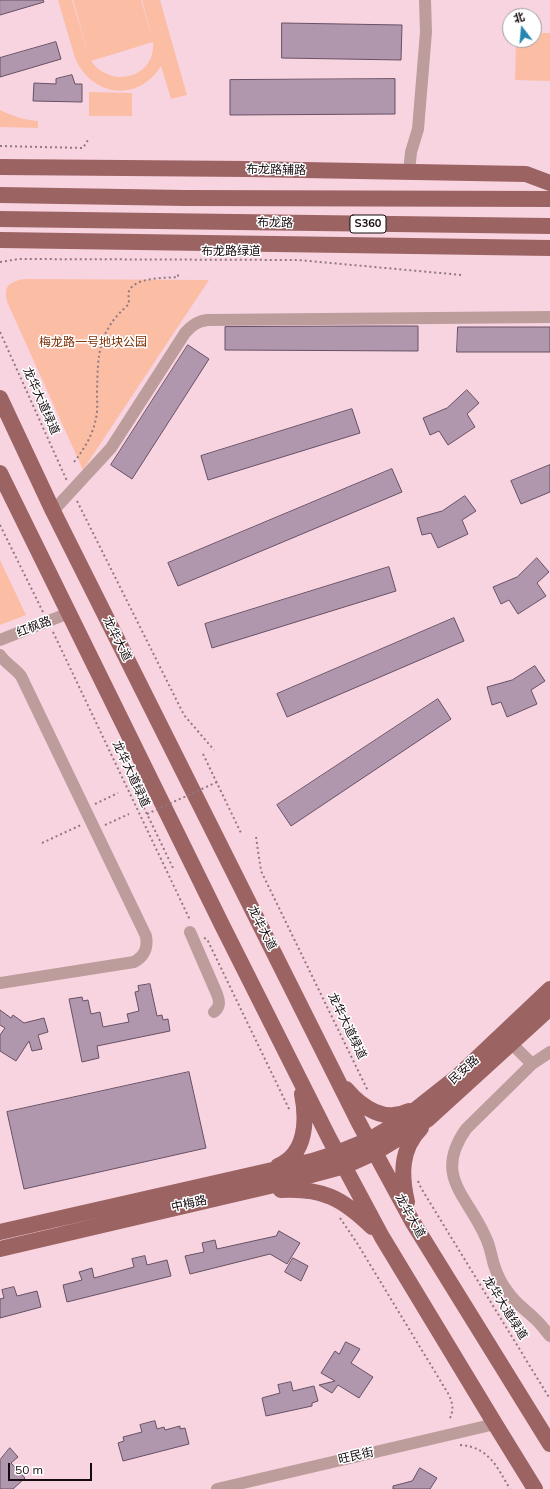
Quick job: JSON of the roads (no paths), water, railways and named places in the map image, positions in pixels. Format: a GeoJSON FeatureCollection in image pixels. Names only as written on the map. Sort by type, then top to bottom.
{"type":"FeatureCollection","features":[{"type":"Feature","properties":{"kind":"main road","name":"布龙路辅路"},"geometry":{"type":"LineString","coordinates":[[0,167],[526,174],[550,183]]}},
{"type":"Feature","properties":{"kind":"main road","name":"布龙路"},"geometry":{"type":"LineString","coordinates":[[0,195],[185,198],[550,199]]}},
{"type":"Feature","properties":{"kind":"main road","name":"布龙路"},"geometry":{"type":"LineString","coordinates":[[0,219],[550,226]]}},
{"type":"Feature","properties":{"kind":"main road"},"geometry":{"type":"LineString","coordinates":[[0,240],[550,248]]}},
{"type":"Feature","properties":{"kind":"main road"},"geometry":{"type":"LineString","coordinates":[[0,247],[19,241]]}},
{"type":"Feature","properties":{"kind":"main road","name":"龙华大道"},"geometry":{"type":"LineString","coordinates":[[0,398],[52,511],[336,1077],[412,1221],[550,1444]]}},
{"type":"Feature","properties":{"kind":"main road"},"geometry":{"type":"LineString","coordinates":[[0,473],[219,918],[382,1237],[494,1424],[536,1489]]}},
{"type":"Feature","properties":{"kind":"main road","name":"民安路"},"geometry":{"type":"LineString","coordinates":[[373,1146],[404,1135],[428,1119],[439,1099],[458,1076],[550,989]]}},
{"type":"Feature","properties":{"kind":"main road","name":"民安路"},"geometry":{"type":"LineString","coordinates":[[439,1099],[511,1043],[550,1008]]}},
{"type":"Feature","properties":{"kind":"main road"},"geometry":{"type":"LineString","coordinates":[[265,1171],[281,1165],[291,1157],[302,1139],[306,1116],[299,1077]]}},
{"type":"Feature","properties":{"kind":"main road"},"geometry":{"type":"LineString","coordinates":[[336,1077],[349,1093],[370,1109],[382,1115],[397,1116],[439,1099]]}},
{"type":"Feature","properties":{"kind":"main road"},"geometry":{"type":"LineString","coordinates":[[412,1221],[402,1174],[408,1145],[439,1099]]}},
{"type":"Feature","properties":{"kind":"main road","name":"中梅路"},"geometry":{"type":"LineString","coordinates":[[0,1248],[315,1175],[341,1159],[373,1146]]}},
{"type":"Feature","properties":{"kind":"main road","name":"中梅路"},"geometry":{"type":"LineString","coordinates":[[1,1228],[312,1161],[341,1159]]}},
{"type":"Feature","properties":{"kind":"main road"},"geometry":{"type":"LineString","coordinates":[[245,1191],[300,1189],[327,1194],[355,1212],[382,1237]]}},
{"type":"Feature","properties":{"kind":"street"},"geometry":{"type":"LineString","coordinates":[[409,172],[411,152],[418,129],[428,7]]}},
{"type":"Feature","properties":{"kind":"street"},"geometry":{"type":"LineString","coordinates":[[52,511],[111,448],[185,333],[191,326],[199,321],[550,318]]}},
{"type":"Feature","properties":{"kind":"street","name":"红枫路"},"geometry":{"type":"LineString","coordinates":[[0,640],[69,613]]}},
{"type":"Feature","properties":{"kind":"street"},"geometry":{"type":"LineString","coordinates":[[0,655],[4,662],[17,670],[21,676],[146,936],[147,942],[144,954],[140,959],[134,962],[0,983]]}},
{"type":"Feature","properties":{"kind":"street"},"geometry":{"type":"LineString","coordinates":[[190,932],[217,994],[219,1001],[218,1008],[214,1012]]}},
{"type":"Feature","properties":{"kind":"street"},"geometry":{"type":"LineString","coordinates":[[511,1043],[532,1064]]}},
{"type":"Feature","properties":{"kind":"street"},"geometry":{"type":"LineString","coordinates":[[550,1052],[532,1064],[466,1129],[457,1141],[453,1153],[452,1164],[453,1178],[484,1234],[494,1266],[507,1291],[513,1300],[533,1317],[550,1336]]}},
{"type":"Feature","properties":{"kind":"street","name":"旺民街"},"geometry":{"type":"LineString","coordinates":[[217,1489],[494,1424]]}},
{"type":"Feature","properties":{"kind":"park label","name":"梅龙路一号地块公园"},"geometry":{"type":"Point","coordinates":[93,342]}}]}
